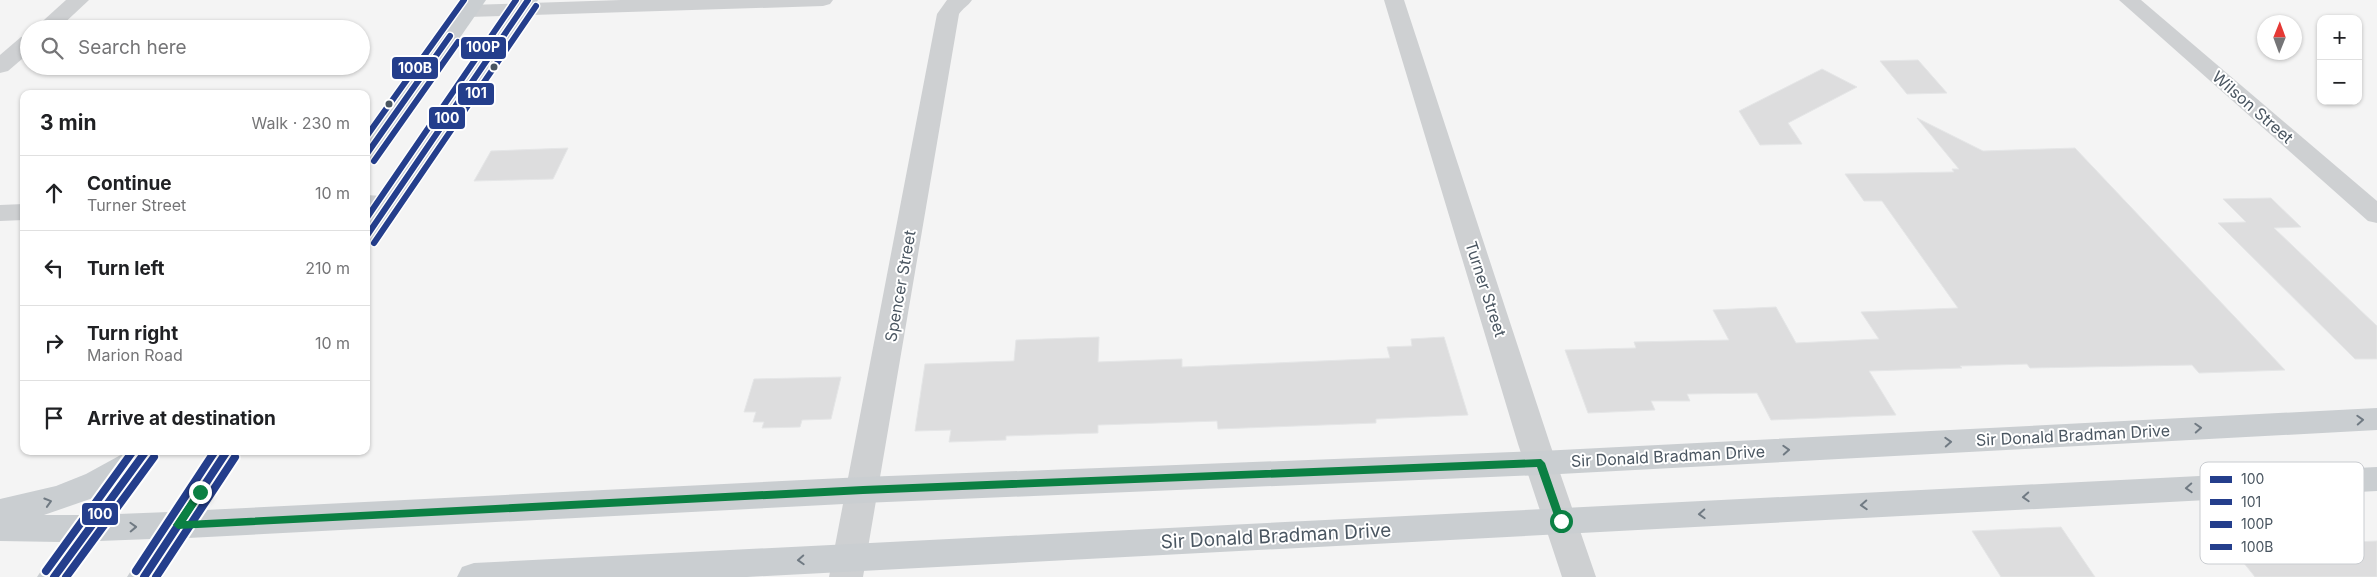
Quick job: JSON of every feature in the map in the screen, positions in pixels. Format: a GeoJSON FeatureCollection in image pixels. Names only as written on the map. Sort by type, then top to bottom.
{"type":"FeatureCollection","features":[{"type":"Feature","properties":{"kind":"main road"},"geometry":{"type":"LineString","coordinates":[[370,226],[378,203],[525,5]]}},
{"type":"Feature","properties":{"kind":"main road"},"geometry":{"type":"LineString","coordinates":[[370,149],[472,6]]}},
{"type":"Feature","properties":{"kind":"main road","name":"Sir Donald Bradman Drive"},"geometry":{"type":"LineString","coordinates":[[0,528],[178,525],[863,490],[1541,463],[2377,419]]}},
{"type":"Feature","properties":{"kind":"main road"},"geometry":{"type":"LineString","coordinates":[[0,512],[38,506],[75,494],[99,483],[141,455]]}},
{"type":"Feature","properties":{"kind":"main road"},"geometry":{"type":"LineString","coordinates":[[54,577],[142,455]]}},
{"type":"Feature","properties":{"kind":"main road"},"geometry":{"type":"LineString","coordinates":[[144,577],[224,455]]}},
{"type":"Feature","properties":{"kind":"main road","name":"Sir Donald Bradman Drive"},"geometry":{"type":"LineString","coordinates":[[2364,480],[2377,479]]}},
{"type":"Feature","properties":{"kind":"main road","name":"Sir Donald Bradman Drive"},"geometry":{"type":"LineString","coordinates":[[474,577],[848,567],[1561,521],[2200,488]]}},
{"type":"Feature","properties":{"kind":"street"},"geometry":{"type":"LineString","coordinates":[[56,20],[79,0]]}},
{"type":"Feature","properties":{"kind":"street"},"geometry":{"type":"LineString","coordinates":[[472,6],[823,0]]}},
{"type":"Feature","properties":{"kind":"street","name":"Spencer Street"},"geometry":{"type":"LineString","coordinates":[[848,567],[948,14],[955,3],[962,0]]}},
{"type":"Feature","properties":{"kind":"street","name":"Turner Street"},"geometry":{"type":"LineString","coordinates":[[1394,0],[1541,463],[1580,577]]}},
{"type":"Feature","properties":{"kind":"street","name":"Wilson Street"},"geometry":{"type":"LineString","coordinates":[[2129,0],[2377,215]]}},
{"type":"Feature","properties":{"kind":"street"},"geometry":{"type":"LineString","coordinates":[[0,66],[20,49]]}},
{"type":"Feature","properties":{"kind":"street"},"geometry":{"type":"LineString","coordinates":[[0,212],[20,212]]}},
{"type":"Feature","properties":{"kind":"building"},"geometry":{"type":"Polygon","coordinates":[[[1918,60],[1947,93],[1907,94],[1880,61],[1918,60]]]}},
{"type":"Feature","properties":{"kind":"building"},"geometry":{"type":"Polygon","coordinates":[[[1822,69],[1857,87],[1788,123],[1802,144],[1760,145],[1739,111],[1822,69]]]}},
{"type":"Feature","properties":{"kind":"building"},"geometry":{"type":"Polygon","coordinates":[[[1917,118],[1983,151],[2075,148],[2285,370],[2199,373],[2192,365],[2030,368],[2027,364],[1869,371],[1896,415],[1771,420],[1757,393],[1687,394],[1690,401],[1651,401],[1655,410],[1588,413],[1565,350],[1636,348],[1634,342],[1729,340],[1713,310],[1776,307],[1796,343],[1879,339],[1861,312],[1958,308],[1882,201],[1864,201],[1845,174],[1954,172],[1952,169],[1959,169],[1917,118]]]}},
{"type":"Feature","properties":{"kind":"building"},"geometry":{"type":"Polygon","coordinates":[[[568,148],[553,179],[474,181],[491,151],[568,148]]]}},
{"type":"Feature","properties":{"kind":"building"},"geometry":{"type":"Polygon","coordinates":[[[2271,198],[2301,227],[2274,228],[2377,326],[2377,359],[2355,359],[2218,223],[2246,222],[2223,199],[2271,198]]]}},
{"type":"Feature","properties":{"kind":"building"},"geometry":{"type":"Polygon","coordinates":[[[1099,337],[1098,362],[1182,359],[1182,367],[1390,358],[1387,347],[1412,346],[1411,339],[1444,337],[1468,415],[1376,419],[1376,423],[1218,429],[1217,421],[1098,425],[1098,433],[1006,436],[1006,440],[949,442],[951,430],[915,431],[925,364],[1014,361],[1016,340],[1099,337]]]}},
{"type":"Feature","properties":{"kind":"building"},"geometry":{"type":"Polygon","coordinates":[[[841,377],[831,419],[802,420],[800,427],[762,428],[764,422],[753,422],[756,412],[744,412],[754,379],[841,377]]]}},
{"type":"Feature","properties":{"kind":"building"},"geometry":{"type":"Polygon","coordinates":[[[2061,527],[2095,577],[2001,577],[1972,531],[2061,527]]]}},
{"type":"Feature","properties":{"kind":"building"},"geometry":{"type":"Polygon","coordinates":[[[2377,541],[2377,577],[2255,577],[2245,564],[2364,564],[2364,542],[2377,541]]]}},
{"type":"Feature","properties":{"kind":"transit line","name":"100B"},"geometry":{"type":"LineString","coordinates":[[370,131],[464,0]]}},
{"type":"Feature","properties":{"kind":"transit line","name":"100P"},"geometry":{"type":"LineString","coordinates":[[370,213],[516,0]]}},
{"type":"Feature","properties":{"kind":"transit line","name":"100"},"geometry":{"type":"LineString","coordinates":[[370,231],[528,0]]}},
{"type":"Feature","properties":{"kind":"transit line","name":"101"},"geometry":{"type":"LineString","coordinates":[[374,243],[536,6]]}},
{"type":"Feature","properties":{"kind":"transit line","name":"100"},"geometry":{"type":"LineString","coordinates":[[370,149],[450,36]]}},
{"type":"Feature","properties":{"kind":"transit line","name":"101"},"geometry":{"type":"LineString","coordinates":[[374,161],[458,42]]}},
{"type":"Feature","properties":{"kind":"transit line","name":"100B"},"geometry":{"type":"LineString","coordinates":[[46,571],[130,455]]}},
{"type":"Feature","properties":{"kind":"transit line","name":"100"},"geometry":{"type":"LineString","coordinates":[[54,577],[143,455]]}},
{"type":"Feature","properties":{"kind":"transit line","name":"100P"},"geometry":{"type":"LineString","coordinates":[[136,571],[212,455]]}},
{"type":"Feature","properties":{"kind":"transit line","name":"100"},"geometry":{"type":"LineString","coordinates":[[144,577],[224,455]]}},
{"type":"Feature","properties":{"kind":"transit line","name":"101"},"geometry":{"type":"LineString","coordinates":[[66,577],[154,457]]}},
{"type":"Feature","properties":{"kind":"transit line","name":"101"},"geometry":{"type":"LineString","coordinates":[[156,577],[235,457]]}},
{"type":"Feature","properties":{"kind":"route"},"geometry":{"type":"LineString","coordinates":[[200,492],[178,525],[863,490],[1541,463],[1561,521]]}}]}
